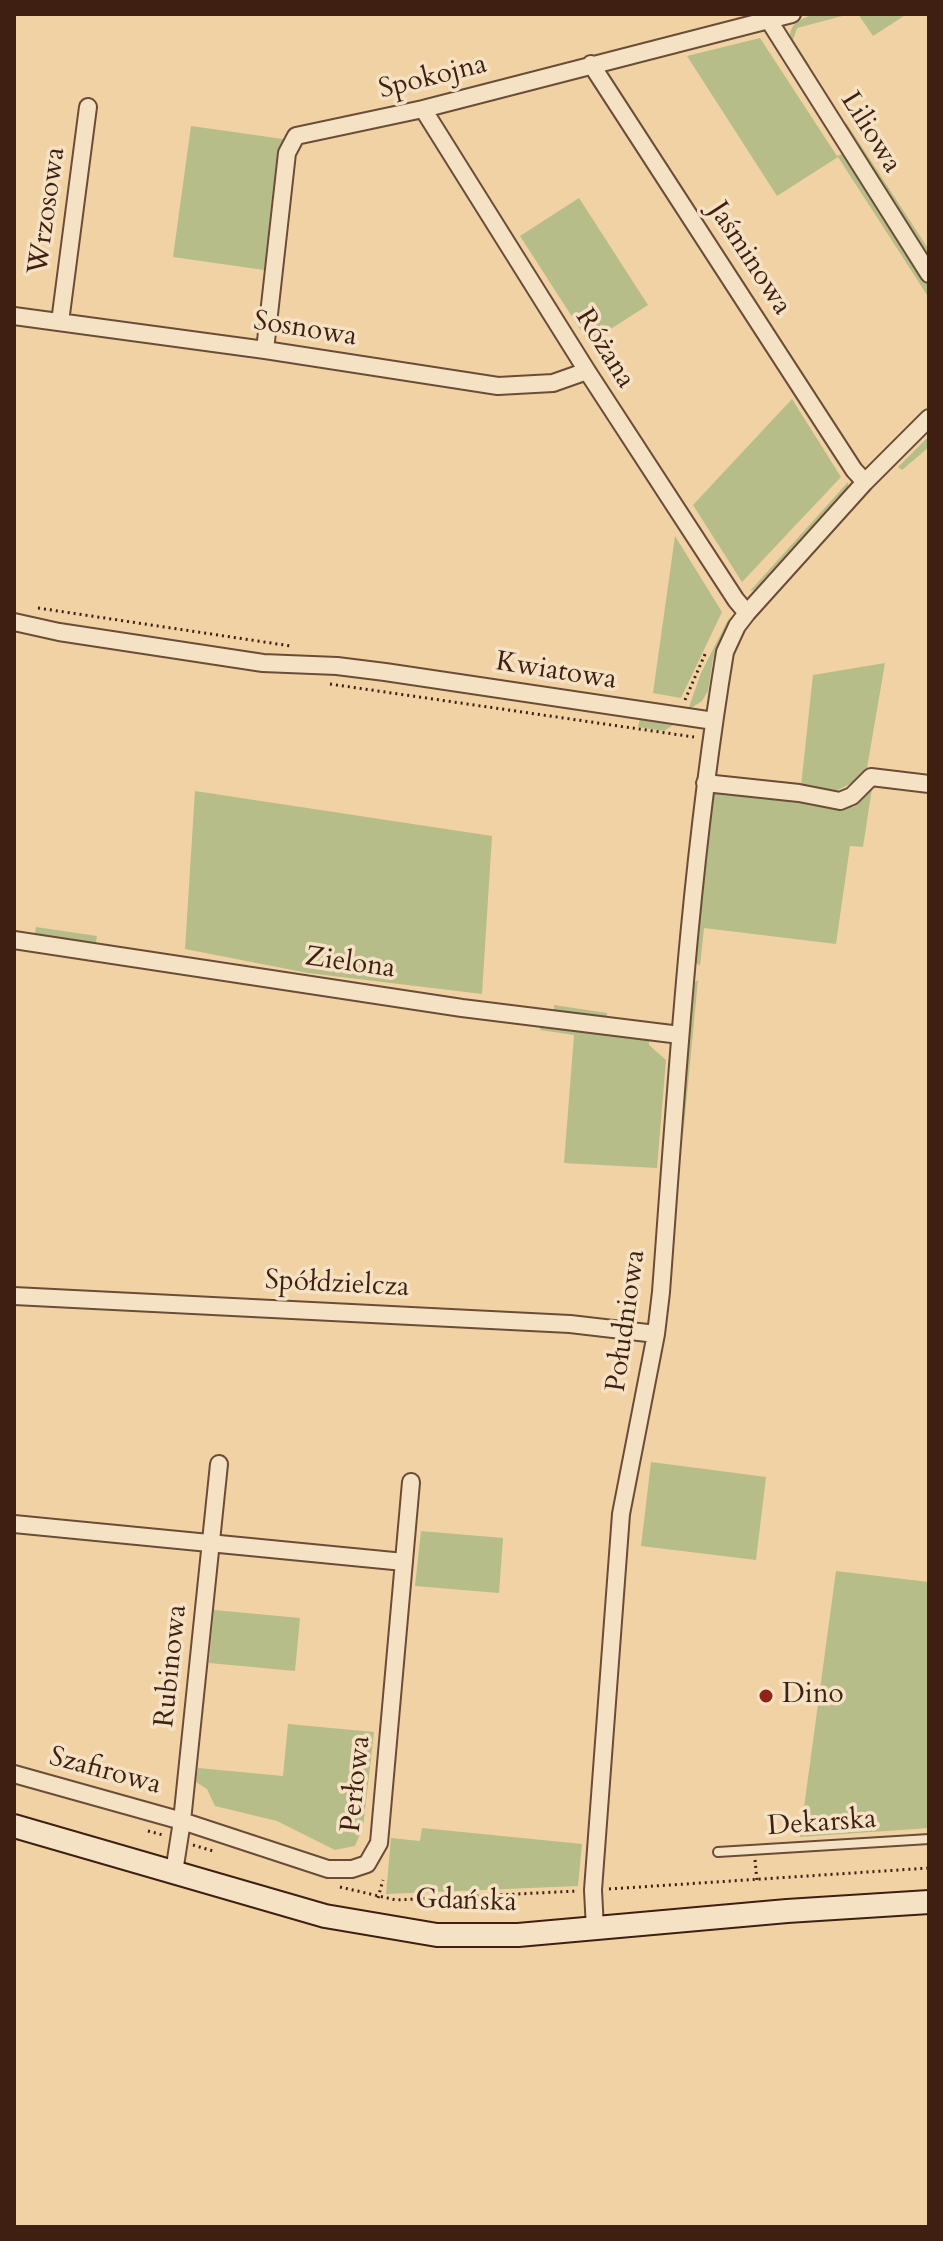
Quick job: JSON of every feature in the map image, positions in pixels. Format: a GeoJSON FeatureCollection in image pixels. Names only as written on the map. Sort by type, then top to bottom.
{"type":"FeatureCollection","features":[{"type":"Feature","properties":{"kind":"main road","name":"Gdańska"},"geometry":{"type":"LineString","coordinates":[[14,1826],[325,1916],[437,1935],[518,1935],[929,1902]]}},
{"type":"Feature","properties":{"kind":"street","name":"Spokojna"},"geometry":{"type":"LineString","coordinates":[[265,350],[287,153],[296,136],[423,109],[792,14]]}},
{"type":"Feature","properties":{"kind":"street","name":"Liliowa"},"geometry":{"type":"LineString","coordinates":[[768,19],[929,274]]}},
{"type":"Feature","properties":{"kind":"street","name":"Jaśminowa"},"geometry":{"type":"LineString","coordinates":[[591,64],[854,470],[865,482]]}},
{"type":"Feature","properties":{"kind":"street","name":"Wrzosowa"},"geometry":{"type":"LineString","coordinates":[[60,322],[88,107]]}},
{"type":"Feature","properties":{"kind":"street","name":"Różana"},"geometry":{"type":"LineString","coordinates":[[423,109],[587,371],[747,613]]}},
{"type":"Feature","properties":{"kind":"street","name":"Sosnowa"},"geometry":{"type":"LineString","coordinates":[[14,316],[498,386],[553,383],[587,371]]}},
{"type":"Feature","properties":{"kind":"street"},"geometry":{"type":"LineString","coordinates":[[714,721],[725,652],[737,626],[865,482],[929,418]]}},
{"type":"Feature","properties":{"kind":"street","name":"Kwiatowa"},"geometry":{"type":"LineString","coordinates":[[14,622],[59,632],[263,663],[337,666],[385,672],[714,721]]}},
{"type":"Feature","properties":{"kind":"street","name":"Południowa"},"geometry":{"type":"LineString","coordinates":[[595,1929],[593,1890],[621,1514],[656,1334],[680,1035],[714,721]]}},
{"type":"Feature","properties":{"kind":"street"},"geometry":{"type":"LineString","coordinates":[[705,783],[799,793],[840,801],[852,796],[871,777],[929,784]]}},
{"type":"Feature","properties":{"kind":"street","name":"Zielona"},"geometry":{"type":"LineString","coordinates":[[14,940],[462,1008],[680,1035]]}},
{"type":"Feature","properties":{"kind":"street","name":"Spółdzielcza"},"geometry":{"type":"LineString","coordinates":[[14,1296],[570,1324],[656,1334]]}},
{"type":"Feature","properties":{"kind":"street","name":"Rubinowa"},"geometry":{"type":"LineString","coordinates":[[174,1872],[219,1464]]}},
{"type":"Feature","properties":{"kind":"street","name":"Perłowa"},"geometry":{"type":"LineString","coordinates":[[182,1821],[328,1869],[352,1869],[367,1864],[379,1843],[411,1482]]}},
{"type":"Feature","properties":{"kind":"street"},"geometry":{"type":"LineString","coordinates":[[14,1524],[404,1562]]}},
{"type":"Feature","properties":{"kind":"street","name":"Szafirowa"},"geometry":{"type":"LineString","coordinates":[[14,1774],[182,1821]]}},
{"type":"Feature","properties":{"kind":"lane","name":"Dekarska"},"geometry":{"type":"LineString","coordinates":[[718,1852],[929,1839]]}},
{"type":"Feature","properties":{"kind":"path"},"geometry":{"type":"LineString","coordinates":[[330,684],[694,737]]}},
{"type":"Feature","properties":{"kind":"path"},"geometry":{"type":"LineString","coordinates":[[755,1851],[757,1881]]}},
{"type":"Feature","properties":{"kind":"path"},"geometry":{"type":"LineString","coordinates":[[600,1890],[929,1868]]}},
{"type":"Feature","properties":{"kind":"path"},"geometry":{"type":"LineString","coordinates":[[378,1898],[383,1880]]}},
{"type":"Feature","properties":{"kind":"green space"},"geometry":{"type":"Polygon","coordinates":[[[816,14],[850,14],[797,28],[793,40],[810,66],[806,71],[792,44],[791,29],[804,18],[816,14]]]}},
{"type":"Feature","properties":{"kind":"green space"},"geometry":{"type":"Polygon","coordinates":[[[858,14],[907,14],[873,36],[858,14]]]}},
{"type":"Feature","properties":{"kind":"green space"},"geometry":{"type":"Polygon","coordinates":[[[760,38],[837,156],[845,153],[929,287],[929,298],[838,157],[777,196],[687,56],[760,38]]]}},
{"type":"Feature","properties":{"kind":"green space"},"geometry":{"type":"Polygon","coordinates":[[[847,124],[929,250],[929,265],[842,129],[847,124]]]}},
{"type":"Feature","properties":{"kind":"green space"},"geometry":{"type":"Polygon","coordinates":[[[191,126],[283,139],[264,270],[173,257],[191,126]]]}},
{"type":"Feature","properties":{"kind":"green space"},"geometry":{"type":"Polygon","coordinates":[[[579,198],[648,305],[589,343],[520,236],[579,198]]]}},
{"type":"Feature","properties":{"kind":"green space"},"geometry":{"type":"Polygon","coordinates":[[[792,399],[841,477],[742,582],[693,505],[792,399]]]}},
{"type":"Feature","properties":{"kind":"green space"},"geometry":{"type":"Polygon","coordinates":[[[929,436],[929,447],[902,470],[898,467],[929,436]]]}},
{"type":"Feature","properties":{"kind":"green space"},"geometry":{"type":"Polygon","coordinates":[[[848,482],[848,486],[750,591],[848,482]]]}},
{"type":"Feature","properties":{"kind":"green space"},"geometry":{"type":"Polygon","coordinates":[[[675,536],[722,612],[681,698],[653,693],[675,536]]]}},
{"type":"Feature","properties":{"kind":"green space"},"geometry":{"type":"Polygon","coordinates":[[[730,616],[713,659],[708,691],[702,701],[688,710],[701,673],[730,616]]]}},
{"type":"Feature","properties":{"kind":"green space"},"geometry":{"type":"Polygon","coordinates":[[[885,663],[867,768],[854,782],[836,791],[801,786],[813,675],[885,663]]]}},
{"type":"Feature","properties":{"kind":"green space"},"geometry":{"type":"Polygon","coordinates":[[[640,718],[676,723],[664,731],[638,727],[640,718]]]}},
{"type":"Feature","properties":{"kind":"green space"},"geometry":{"type":"Polygon","coordinates":[[[873,782],[863,847],[850,846],[836,944],[704,928],[700,966],[694,961],[712,789],[854,807],[873,782]]]}},
{"type":"Feature","properties":{"kind":"green space"},"geometry":{"type":"Polygon","coordinates":[[[195,791],[492,836],[482,994],[308,973],[185,949],[195,791]]]}},
{"type":"Feature","properties":{"kind":"green space"},"geometry":{"type":"Polygon","coordinates":[[[36,927],[97,936],[95,948],[34,938],[36,927]]]}},
{"type":"Feature","properties":{"kind":"green space"},"geometry":{"type":"Polygon","coordinates":[[[698,980],[682,1147],[692,984],[698,980]]]}},
{"type":"Feature","properties":{"kind":"green space"},"geometry":{"type":"Polygon","coordinates":[[[554,1005],[607,1013],[606,1020],[554,1013],[554,1005]]]}},
{"type":"Feature","properties":{"kind":"green space"},"geometry":{"type":"Polygon","coordinates":[[[541,1025],[649,1039],[649,1045],[666,1060],[657,1168],[564,1163],[574,1035],[540,1030],[541,1025]]]}},
{"type":"Feature","properties":{"kind":"green space"},"geometry":{"type":"Polygon","coordinates":[[[651,1462],[766,1477],[756,1560],[641,1546],[651,1462]]]}},
{"type":"Feature","properties":{"kind":"green space"},"geometry":{"type":"Polygon","coordinates":[[[421,1531],[503,1538],[499,1593],[415,1586],[421,1531]]]}},
{"type":"Feature","properties":{"kind":"green space"},"geometry":{"type":"Polygon","coordinates":[[[836,1571],[929,1582],[929,1828],[800,1837],[836,1571]]]}},
{"type":"Feature","properties":{"kind":"green space"},"geometry":{"type":"Polygon","coordinates":[[[214,1610],[300,1618],[295,1671],[209,1663],[214,1610]]]}},
{"type":"Feature","properties":{"kind":"green space"},"geometry":{"type":"Polygon","coordinates":[[[288,1724],[374,1732],[363,1827],[355,1846],[335,1850],[277,1821],[215,1806],[207,1789],[196,1782],[198,1768],[283,1776],[288,1724]]]}},
{"type":"Feature","properties":{"kind":"green space"},"geometry":{"type":"Polygon","coordinates":[[[422,1828],[582,1844],[578,1886],[386,1894],[391,1838],[420,1841],[422,1828]]]}},
{"type":"Feature","properties":{"kind":"place","name":"Dino"},"geometry":{"type":"Point","coordinates":[766,1696]}}]}
